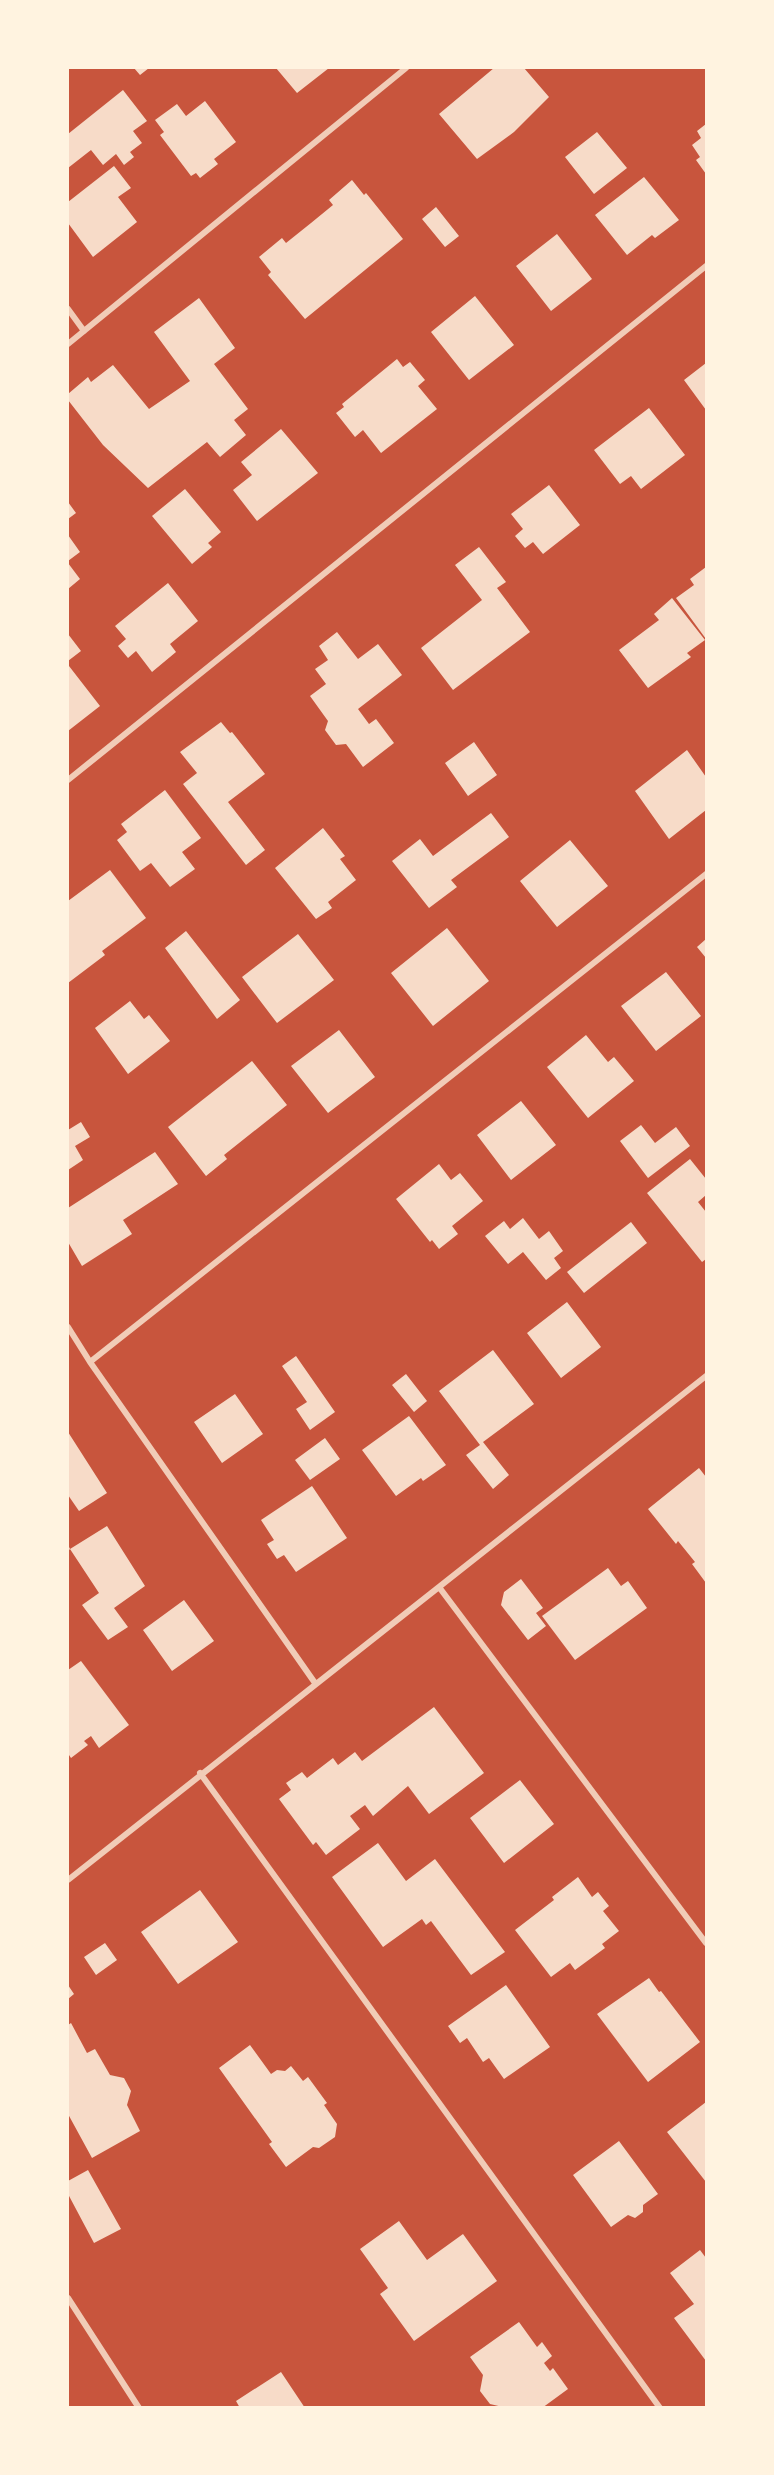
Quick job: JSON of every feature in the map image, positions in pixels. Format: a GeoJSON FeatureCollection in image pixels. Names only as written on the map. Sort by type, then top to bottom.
{"type":"FeatureCollection","features":[{"type":"Feature","properties":{"kind":"street"},"geometry":{"type":"LineString","coordinates":[[68,344],[406,68]]}},
{"type":"Feature","properties":{"kind":"street"},"geometry":{"type":"LineString","coordinates":[[68,780],[706,266]]}},
{"type":"Feature","properties":{"kind":"street"},"geometry":{"type":"LineString","coordinates":[[68,309],[84,331]]}},
{"type":"Feature","properties":{"kind":"street"},"geometry":{"type":"LineString","coordinates":[[90,1362],[706,874]]}},
{"type":"Feature","properties":{"kind":"street"},"geometry":{"type":"LineString","coordinates":[[68,1327],[90,1362],[315,1683]]}},
{"type":"Feature","properties":{"kind":"street"},"geometry":{"type":"LineString","coordinates":[[68,1880],[200,1773],[440,1587],[706,1376]]}},
{"type":"Feature","properties":{"kind":"street"},"geometry":{"type":"LineString","coordinates":[[440,1587],[706,1943]]}},
{"type":"Feature","properties":{"kind":"street"},"geometry":{"type":"LineString","coordinates":[[200,1773],[660,2408]]}},
{"type":"Feature","properties":{"kind":"street"},"geometry":{"type":"LineString","coordinates":[[68,2298],[139,2408]]}},
{"type":"Feature","properties":{"kind":"building"},"geometry":{"type":"Polygon","coordinates":[[[134,68],[149,68],[140,75],[134,68]]]}},
{"type":"Feature","properties":{"kind":"building"},"geometry":{"type":"Polygon","coordinates":[[[276,68],[329,68],[297,93],[276,68]]]}},
{"type":"Feature","properties":{"kind":"building"},"geometry":{"type":"Polygon","coordinates":[[[494,68],[524,68],[549,97],[514,132],[477,159],[439,114],[494,68]]]}},
{"type":"Feature","properties":{"kind":"building"},"geometry":{"type":"Polygon","coordinates":[[[123,90],[147,121],[133,131],[142,143],[130,152],[134,157],[124,165],[116,154],[103,165],[91,150],[68,168],[68,134],[123,90]]]}},
{"type":"Feature","properties":{"kind":"building"},"geometry":{"type":"Polygon","coordinates":[[[205,101],[236,142],[214,159],[218,164],[200,178],[196,173],[191,176],[160,135],[164,132],[155,120],[177,104],[186,116],[205,101]]]}},
{"type":"Feature","properties":{"kind":"building"},"geometry":{"type":"Polygon","coordinates":[[[706,124],[706,174],[696,160],[700,157],[692,145],[701,138],[697,131],[706,124]]]}},
{"type":"Feature","properties":{"kind":"building"},"geometry":{"type":"Polygon","coordinates":[[[597,132],[627,168],[594,194],[565,157],[597,132]]]}},
{"type":"Feature","properties":{"kind":"building"},"geometry":{"type":"Polygon","coordinates":[[[114,166],[131,188],[118,197],[137,222],[93,257],[68,223],[68,202],[114,166]]]}},
{"type":"Feature","properties":{"kind":"building"},"geometry":{"type":"Polygon","coordinates":[[[644,177],[679,220],[655,238],[652,235],[627,255],[595,215],[644,177]]]}},
{"type":"Feature","properties":{"kind":"building"},"geometry":{"type":"Polygon","coordinates":[[[352,180],[364,195],[366,193],[403,239],[305,319],[268,275],[271,272],[259,257],[282,238],[286,243],[333,205],[329,200],[352,180]]]}},
{"type":"Feature","properties":{"kind":"building"},"geometry":{"type":"Polygon","coordinates":[[[436,207],[459,236],[445,247],[422,219],[436,207]]]}},
{"type":"Feature","properties":{"kind":"building"},"geometry":{"type":"Polygon","coordinates":[[[557,234],[592,279],[551,311],[516,266],[557,234]]]}},
{"type":"Feature","properties":{"kind":"building"},"geometry":{"type":"Polygon","coordinates":[[[475,296],[514,345],[469,380],[431,332],[475,296]]]}},
{"type":"Feature","properties":{"kind":"building"},"geometry":{"type":"Polygon","coordinates":[[[199,298],[235,348],[214,364],[248,409],[234,420],[246,435],[220,457],[207,442],[148,488],[103,445],[68,400],[68,394],[88,377],[91,382],[113,365],[149,409],[190,381],[154,332],[199,298]]]}},
{"type":"Feature","properties":{"kind":"building"},"geometry":{"type":"Polygon","coordinates":[[[397,359],[403,367],[410,362],[425,380],[418,386],[437,409],[381,453],[363,430],[355,437],[336,413],[344,407],[342,404],[397,359]]]}},
{"type":"Feature","properties":{"kind":"building"},"geometry":{"type":"Polygon","coordinates":[[[706,363],[706,410],[684,380],[706,363]]]}},
{"type":"Feature","properties":{"kind":"building"},"geometry":{"type":"Polygon","coordinates":[[[649,408],[685,455],[641,489],[631,476],[620,484],[594,450],[649,408]]]}},
{"type":"Feature","properties":{"kind":"building"},"geometry":{"type":"Polygon","coordinates":[[[281,429],[318,473],[257,521],[233,490],[252,475],[241,462],[281,429]]]}},
{"type":"Feature","properties":{"kind":"building"},"geometry":{"type":"Polygon","coordinates":[[[549,485],[580,525],[543,554],[533,542],[525,548],[515,536],[523,529],[511,514],[549,485]]]}},
{"type":"Feature","properties":{"kind":"building"},"geometry":{"type":"Polygon","coordinates":[[[185,489],[221,532],[208,543],[212,547],[192,564],[152,516],[185,489]]]}},
{"type":"Feature","properties":{"kind":"building"},"geometry":{"type":"Polygon","coordinates":[[[68,502],[76,513],[68,519],[68,502]]]}},
{"type":"Feature","properties":{"kind":"building"},"geometry":{"type":"Polygon","coordinates":[[[68,535],[80,552],[68,561],[68,535]]]}},
{"type":"Feature","properties":{"kind":"building"},"geometry":{"type":"Polygon","coordinates":[[[479,547],[506,582],[497,588],[530,632],[453,690],[421,648],[482,600],[455,565],[479,547]]]}},
{"type":"Feature","properties":{"kind":"building"},"geometry":{"type":"Polygon","coordinates":[[[68,563],[80,579],[68,589],[68,563]]]}},
{"type":"Feature","properties":{"kind":"building"},"geometry":{"type":"Polygon","coordinates":[[[706,567],[706,639],[676,598],[694,585],[690,579],[706,567]]]}},
{"type":"Feature","properties":{"kind":"building"},"geometry":{"type":"Polygon","coordinates":[[[168,583],[198,621],[170,644],[176,652],[152,672],[136,651],[128,658],[118,646],[126,639],[115,626],[168,583]]]}},
{"type":"Feature","properties":{"kind":"building"},"geometry":{"type":"Polygon","coordinates":[[[672,598],[705,640],[687,653],[691,657],[648,688],[619,650],[659,620],[654,614],[672,598]]]}},
{"type":"Feature","properties":{"kind":"building"},"geometry":{"type":"Polygon","coordinates":[[[337,632],[358,659],[378,644],[402,675],[358,709],[369,724],[376,719],[394,743],[363,767],[346,744],[336,745],[325,730],[328,721],[310,696],[326,684],[315,669],[328,660],[319,646],[337,632]]]}},
{"type":"Feature","properties":{"kind":"building"},"geometry":{"type":"Polygon","coordinates":[[[68,634],[81,651],[68,661],[68,634]]]}},
{"type":"Feature","properties":{"kind":"building"},"geometry":{"type":"Polygon","coordinates":[[[69,666],[100,706],[68,731],[68,668],[69,666]]]}},
{"type":"Feature","properties":{"kind":"building"},"geometry":{"type":"Polygon","coordinates":[[[221,722],[230,733],[232,732],[265,774],[228,802],[265,850],[246,865],[183,784],[197,773],[180,752],[221,722]]]}},
{"type":"Feature","properties":{"kind":"building"},"geometry":{"type":"Polygon","coordinates":[[[474,742],[497,775],[468,796],[445,763],[474,742]]]}},
{"type":"Feature","properties":{"kind":"building"},"geometry":{"type":"Polygon","coordinates":[[[687,750],[706,777],[706,810],[669,839],[635,791],[687,750]]]}},
{"type":"Feature","properties":{"kind":"building"},"geometry":{"type":"Polygon","coordinates":[[[165,790],[201,838],[182,852],[195,869],[170,887],[151,863],[140,871],[117,840],[127,832],[121,824],[165,790]]]}},
{"type":"Feature","properties":{"kind":"building"},"geometry":{"type":"Polygon","coordinates":[[[491,813],[509,837],[451,880],[457,887],[429,908],[392,861],[420,839],[433,856],[491,813]]]}},
{"type":"Feature","properties":{"kind":"building"},"geometry":{"type":"Polygon","coordinates":[[[323,828],[345,856],[340,859],[356,880],[328,902],[332,908],[316,919],[275,868],[323,828]]]}},
{"type":"Feature","properties":{"kind":"building"},"geometry":{"type":"Polygon","coordinates":[[[570,840],[608,886],[557,927],[520,881],[570,840]]]}},
{"type":"Feature","properties":{"kind":"building"},"geometry":{"type":"Polygon","coordinates":[[[110,870],[146,918],[102,951],[105,955],[68,983],[68,901],[110,870]]]}},
{"type":"Feature","properties":{"kind":"building"},"geometry":{"type":"Polygon","coordinates":[[[447,928],[489,981],[433,1026],[391,973],[447,928]]]}},
{"type":"Feature","properties":{"kind":"building"},"geometry":{"type":"Polygon","coordinates":[[[186,931],[240,1000],[217,1019],[165,948],[186,931]]]}},
{"type":"Feature","properties":{"kind":"building"},"geometry":{"type":"Polygon","coordinates":[[[298,934],[334,980],[277,1023],[242,977],[298,934]]]}},
{"type":"Feature","properties":{"kind":"building"},"geometry":{"type":"Polygon","coordinates":[[[706,939],[706,958],[697,947],[706,939]]]}},
{"type":"Feature","properties":{"kind":"building"},"geometry":{"type":"Polygon","coordinates":[[[666,972],[701,1016],[656,1051],[621,1006],[666,972]]]}},
{"type":"Feature","properties":{"kind":"building"},"geometry":{"type":"Polygon","coordinates":[[[130,1001],[144,1019],[149,1015],[170,1041],[128,1074],[95,1028],[130,1001]]]}},
{"type":"Feature","properties":{"kind":"building"},"geometry":{"type":"Polygon","coordinates":[[[339,1030],[375,1077],[328,1113],[291,1066],[339,1030]]]}},
{"type":"Feature","properties":{"kind":"building"},"geometry":{"type":"Polygon","coordinates":[[[586,1035],[608,1062],[614,1057],[634,1081],[588,1118],[547,1067],[586,1035]]]}},
{"type":"Feature","properties":{"kind":"building"},"geometry":{"type":"Polygon","coordinates":[[[252,1061],[287,1105],[224,1155],[227,1159],[206,1176],[168,1127],[252,1061]]]}},
{"type":"Feature","properties":{"kind":"building"},"geometry":{"type":"Polygon","coordinates":[[[521,1101],[556,1145],[511,1180],[477,1135],[521,1101]]]}},
{"type":"Feature","properties":{"kind":"building"},"geometry":{"type":"Polygon","coordinates":[[[81,1122],[90,1137],[75,1146],[83,1160],[68,1170],[68,1130],[81,1122]]]}},
{"type":"Feature","properties":{"kind":"building"},"geometry":{"type":"Polygon","coordinates":[[[641,1125],[655,1143],[676,1127],[690,1146],[648,1178],[620,1141],[641,1125]]]}},
{"type":"Feature","properties":{"kind":"building"},"geometry":{"type":"Polygon","coordinates":[[[155,1152],[178,1184],[123,1220],[132,1234],[82,1266],[68,1242],[68,1208],[155,1152]]]}},
{"type":"Feature","properties":{"kind":"building"},"geometry":{"type":"Polygon","coordinates":[[[690,1159],[706,1179],[706,1195],[698,1202],[706,1212],[706,1259],[702,1262],[647,1193],[690,1159]]]}},
{"type":"Feature","properties":{"kind":"building"},"geometry":{"type":"Polygon","coordinates":[[[439,1164],[451,1180],[460,1173],[483,1201],[452,1226],[458,1234],[439,1249],[432,1240],[430,1242],[396,1199],[439,1164]]]}},
{"type":"Feature","properties":{"kind":"building"},"geometry":{"type":"Polygon","coordinates":[[[523,1218],[539,1239],[549,1231],[563,1251],[554,1258],[561,1268],[546,1280],[523,1252],[508,1264],[485,1236],[504,1221],[510,1229],[523,1218]]]}},
{"type":"Feature","properties":{"kind":"building"},"geometry":{"type":"Polygon","coordinates":[[[631,1222],[647,1243],[584,1293],[567,1272],[631,1222]]]}},
{"type":"Feature","properties":{"kind":"building"},"geometry":{"type":"Polygon","coordinates":[[[567,1302],[601,1347],[561,1378],[527,1333],[567,1302]]]}},
{"type":"Feature","properties":{"kind":"building"},"geometry":{"type":"Polygon","coordinates":[[[493,1350],[534,1404],[483,1442],[509,1475],[493,1489],[466,1455],[480,1445],[439,1391],[493,1350]]]}},
{"type":"Feature","properties":{"kind":"building"},"geometry":{"type":"Polygon","coordinates":[[[296,1356],[335,1412],[310,1430],[296,1409],[307,1402],[282,1366],[296,1356]]]}},
{"type":"Feature","properties":{"kind":"building"},"geometry":{"type":"Polygon","coordinates":[[[406,1374],[427,1401],[414,1412],[392,1385],[406,1374]]]}},
{"type":"Feature","properties":{"kind":"building"},"geometry":{"type":"Polygon","coordinates":[[[235,1394],[263,1434],[222,1463],[194,1422],[235,1394]]]}},
{"type":"Feature","properties":{"kind":"building"},"geometry":{"type":"Polygon","coordinates":[[[409,1416],[446,1465],[423,1481],[421,1478],[396,1496],[362,1450],[409,1416]]]}},
{"type":"Feature","properties":{"kind":"building"},"geometry":{"type":"Polygon","coordinates":[[[68,1432],[107,1493],[79,1511],[68,1495],[68,1432]]]}},
{"type":"Feature","properties":{"kind":"building"},"geometry":{"type":"Polygon","coordinates":[[[325,1438],[340,1459],[310,1480],[295,1460],[325,1438]]]}},
{"type":"Feature","properties":{"kind":"building"},"geometry":{"type":"Polygon","coordinates":[[[699,1468],[706,1477],[706,1583],[692,1564],[695,1562],[678,1541],[676,1544],[648,1509],[699,1468]]]}},
{"type":"Feature","properties":{"kind":"building"},"geometry":{"type":"Polygon","coordinates":[[[312,1486],[347,1538],[296,1572],[284,1555],[277,1559],[267,1544],[274,1540],[261,1520],[312,1486]]]}},
{"type":"Feature","properties":{"kind":"building"},"geometry":{"type":"Polygon","coordinates":[[[107,1526],[145,1586],[114,1608],[128,1627],[108,1640],[82,1605],[99,1593],[70,1549],[107,1526]]]}},
{"type":"Feature","properties":{"kind":"building"},"geometry":{"type":"Polygon","coordinates":[[[608,1568],[621,1586],[628,1581],[647,1608],[575,1660],[542,1616],[608,1568]]]}},
{"type":"Feature","properties":{"kind":"building"},"geometry":{"type":"Polygon","coordinates":[[[521,1579],[543,1608],[536,1613],[546,1626],[528,1640],[501,1605],[504,1592],[521,1579]]]}},
{"type":"Feature","properties":{"kind":"building"},"geometry":{"type":"Polygon","coordinates":[[[184,1600],[214,1641],[172,1671],[143,1630],[184,1600]]]}},
{"type":"Feature","properties":{"kind":"building"},"geometry":{"type":"Polygon","coordinates":[[[81,1661],[129,1725],[99,1748],[91,1736],[84,1741],[88,1745],[71,1758],[69,1755],[68,1757],[68,1670],[81,1661]]]}},
{"type":"Feature","properties":{"kind":"building"},"geometry":{"type":"Polygon","coordinates":[[[434,1707],[484,1773],[429,1814],[408,1786],[373,1816],[365,1805],[350,1816],[360,1829],[326,1855],[316,1842],[313,1845],[279,1799],[291,1790],[286,1783],[302,1772],[307,1778],[333,1758],[338,1765],[355,1752],[362,1761],[434,1707]]]}},
{"type":"Feature","properties":{"kind":"building"},"geometry":{"type":"Polygon","coordinates":[[[520,1780],[554,1824],[504,1863],[470,1818],[520,1780]]]}},
{"type":"Feature","properties":{"kind":"building"},"geometry":{"type":"Polygon","coordinates":[[[378,1843],[406,1881],[435,1859],[505,1952],[471,1975],[431,1921],[426,1925],[422,1919],[383,1947],[332,1877],[378,1843]]]}},
{"type":"Feature","properties":{"kind":"building"},"geometry":{"type":"Polygon","coordinates":[[[578,1877],[592,1897],[598,1892],[609,1906],[603,1911],[619,1931],[602,1944],[605,1948],[575,1970],[570,1963],[551,1977],[515,1930],[554,1900],[552,1897],[578,1877]]]}},
{"type":"Feature","properties":{"kind":"building"},"geometry":{"type":"Polygon","coordinates":[[[200,1890],[238,1942],[178,1984],[141,1932],[200,1890]]]}},
{"type":"Feature","properties":{"kind":"building"},"geometry":{"type":"Polygon","coordinates":[[[105,1943],[117,1960],[96,1975],[84,1957],[105,1943]]]}},
{"type":"Feature","properties":{"kind":"building"},"geometry":{"type":"Polygon","coordinates":[[[649,1978],[700,2042],[648,2082],[597,2014],[649,1978]]]}},
{"type":"Feature","properties":{"kind":"building"},"geometry":{"type":"Polygon","coordinates":[[[68,1985],[74,1994],[68,1999],[68,1985]]]}},
{"type":"Feature","properties":{"kind":"building"},"geometry":{"type":"Polygon","coordinates":[[[506,1985],[550,2047],[504,2079],[489,2058],[483,2062],[467,2038],[460,2043],[448,2026],[506,1985]]]}},
{"type":"Feature","properties":{"kind":"building"},"geometry":{"type":"Polygon","coordinates":[[[71,2023],[87,2053],[95,2049],[110,2075],[124,2078],[131,2091],[127,2105],[140,2131],[92,2158],[68,2114],[68,2025],[71,2023]]]}},
{"type":"Feature","properties":{"kind":"building"},"geometry":{"type":"Polygon","coordinates":[[[250,2045],[271,2074],[277,2070],[285,2071],[291,2066],[303,2081],[308,2077],[327,2103],[324,2105],[337,2124],[335,2137],[319,2148],[313,2147],[286,2167],[269,2144],[272,2142],[219,2068],[250,2045]]]}},
{"type":"Feature","properties":{"kind":"building"},"geometry":{"type":"Polygon","coordinates":[[[706,2102],[706,2182],[667,2132],[706,2102]]]}},
{"type":"Feature","properties":{"kind":"building"},"geometry":{"type":"Polygon","coordinates":[[[619,2141],[658,2194],[643,2205],[643,2212],[635,2218],[628,2215],[611,2227],[573,2175],[619,2141]]]}},
{"type":"Feature","properties":{"kind":"building"},"geometry":{"type":"Polygon","coordinates":[[[88,2170],[121,2229],[94,2243],[68,2194],[68,2181],[88,2170]]]}},
{"type":"Feature","properties":{"kind":"building"},"geometry":{"type":"Polygon","coordinates":[[[399,2221],[427,2260],[463,2234],[497,2281],[414,2341],[380,2294],[388,2288],[360,2249],[399,2221]]]}},
{"type":"Feature","properties":{"kind":"building"},"geometry":{"type":"Polygon","coordinates":[[[700,2250],[706,2258],[706,2361],[674,2318],[694,2304],[670,2273],[700,2250]]]}},
{"type":"Feature","properties":{"kind":"building"},"geometry":{"type":"Polygon","coordinates":[[[519,2322],[537,2347],[542,2342],[552,2356],[544,2363],[550,2371],[553,2368],[568,2389],[542,2408],[507,2408],[490,2404],[480,2391],[483,2375],[470,2357],[519,2322]]]}},
{"type":"Feature","properties":{"kind":"building"},"geometry":{"type":"Polygon","coordinates":[[[281,2372],[305,2408],[240,2408],[236,2401],[281,2372]]]}}]}
